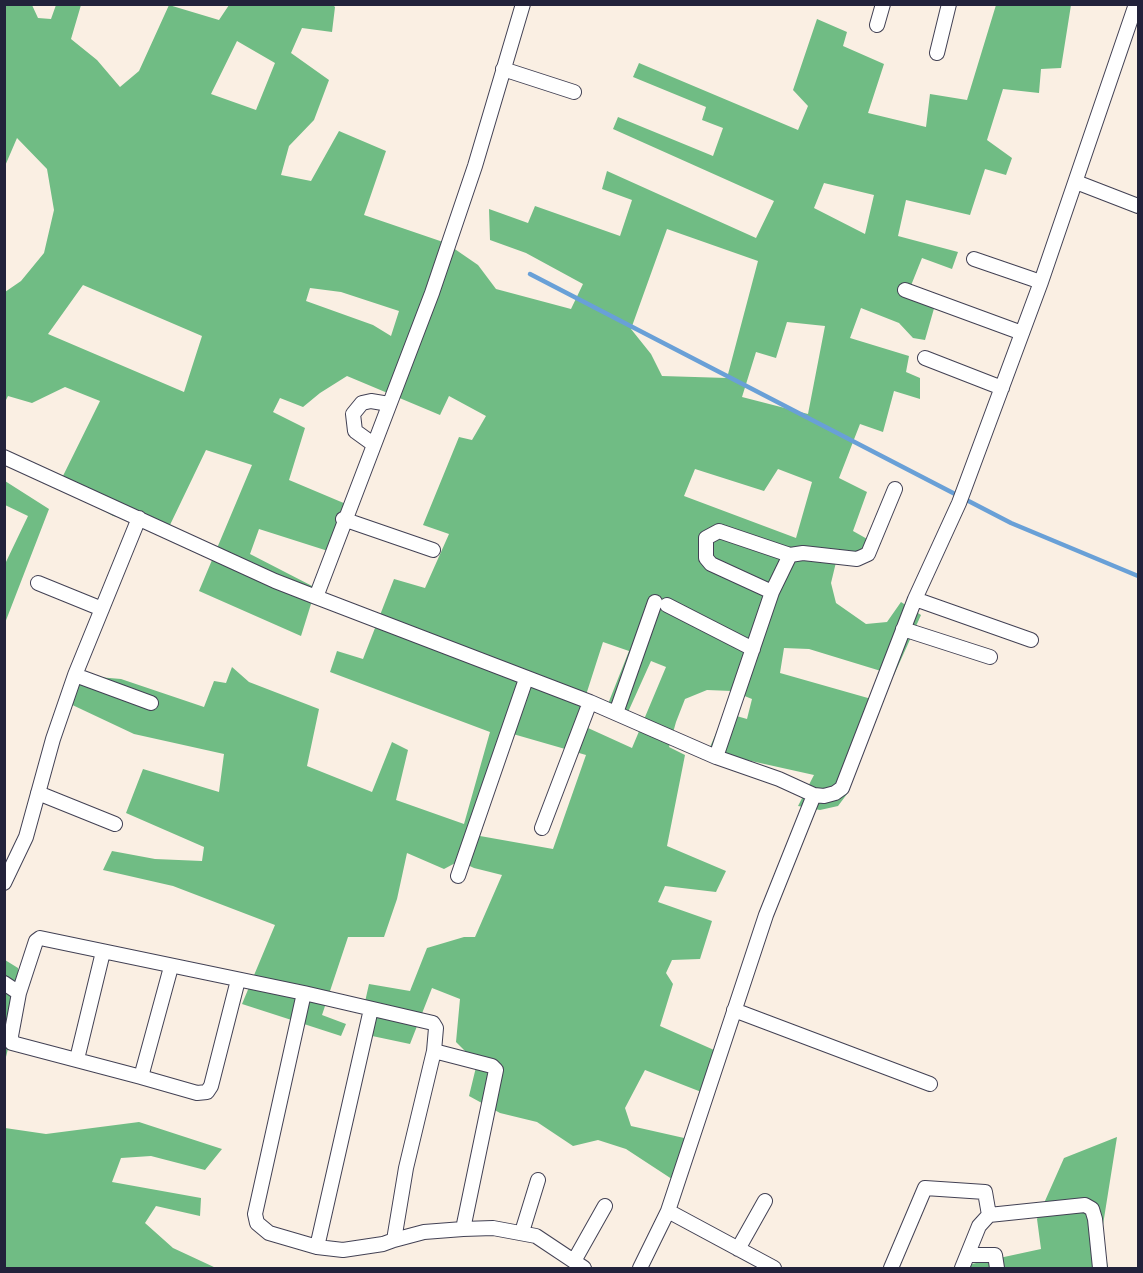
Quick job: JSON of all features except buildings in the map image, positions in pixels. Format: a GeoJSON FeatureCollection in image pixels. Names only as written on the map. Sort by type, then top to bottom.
{"type":"FeatureCollection","features":[{"type":"Feature","properties":{"kind":"street"},"geometry":{"type":"LineString","coordinates":[[877,25],[883,4]]}},
{"type":"Feature","properties":{"kind":"street"},"geometry":{"type":"LineString","coordinates":[[937,53],[949,4]]}},
{"type":"Feature","properties":{"kind":"street"},"geometry":{"type":"LineString","coordinates":[[4,457],[275,581],[590,702],[716,757],[779,779],[814,795],[824,796],[842,788],[915,599],[959,502],[1041,282],[1136,4]]}},
{"type":"Feature","properties":{"kind":"street"},"geometry":{"type":"LineString","coordinates":[[316,597],[343,519],[374,444],[456,224],[503,69],[518,6]]}},
{"type":"Feature","properties":{"kind":"street"},"geometry":{"type":"LineString","coordinates":[[503,69],[574,92]]}},
{"type":"Feature","properties":{"kind":"street"},"geometry":{"type":"LineString","coordinates":[[1076,182],[1138,206]]}},
{"type":"Feature","properties":{"kind":"street"},"geometry":{"type":"LineString","coordinates":[[974,259],[1041,282]]}},
{"type":"Feature","properties":{"kind":"street"},"geometry":{"type":"LineString","coordinates":[[905,290],[1022,333]]}},
{"type":"Feature","properties":{"kind":"street"},"geometry":{"type":"LineString","coordinates":[[925,358],[1002,388]]}},
{"type":"Feature","properties":{"kind":"street"},"geometry":{"type":"LineString","coordinates":[[374,444],[356,430],[352,414],[362,403],[371,401],[389,404]]}},
{"type":"Feature","properties":{"kind":"street"},"geometry":{"type":"LineString","coordinates":[[772,592],[711,564],[706,558],[706,538],[719,531],[790,555],[802,553],[857,559],[868,554],[895,489]]}},
{"type":"Feature","properties":{"kind":"street"},"geometry":{"type":"LineString","coordinates":[[4,883],[26,837],[53,739],[75,675],[139,518]]}},
{"type":"Feature","properties":{"kind":"street"},"geometry":{"type":"LineString","coordinates":[[343,519],[433,550]]}},
{"type":"Feature","properties":{"kind":"street"},"geometry":{"type":"LineString","coordinates":[[716,757],[772,592],[790,555]]}},
{"type":"Feature","properties":{"kind":"street"},"geometry":{"type":"LineString","coordinates":[[38,583],[102,609]]}},
{"type":"Feature","properties":{"kind":"street"},"geometry":{"type":"LineString","coordinates":[[915,599],[1031,640]]}},
{"type":"Feature","properties":{"kind":"street"},"geometry":{"type":"LineString","coordinates":[[616,713],[661,604],[753,649]]}},
{"type":"Feature","properties":{"kind":"street"},"geometry":{"type":"LineString","coordinates":[[903,629],[990,657]]}},
{"type":"Feature","properties":{"kind":"street"},"geometry":{"type":"LineString","coordinates":[[75,675],[151,703]]}},
{"type":"Feature","properties":{"kind":"street"},"geometry":{"type":"LineString","coordinates":[[458,876],[526,679]]}},
{"type":"Feature","properties":{"kind":"street"},"geometry":{"type":"LineString","coordinates":[[542,828],[590,702]]}},
{"type":"Feature","properties":{"kind":"street"},"geometry":{"type":"LineString","coordinates":[[38,793],[115,824]]}},
{"type":"Feature","properties":{"kind":"street"},"geometry":{"type":"LineString","coordinates":[[640,1269],[668,1211],[734,1010],[787,859],[814,795]]}},
{"type":"Feature","properties":{"kind":"street"},"geometry":{"type":"LineString","coordinates":[[238,980],[211,1086],[207,1092],[197,1093],[12,1043],[11,1036],[19,993],[36,941],[40,938],[303,993],[433,1023],[436,1028],[434,1051],[406,1168],[394,1240]]}},
{"type":"Feature","properties":{"kind":"street"},"geometry":{"type":"LineString","coordinates":[[78,1059],[104,952]]}},
{"type":"Feature","properties":{"kind":"street"},"geometry":{"type":"LineString","coordinates":[[141,1077],[171,967]]}},
{"type":"Feature","properties":{"kind":"street"},"geometry":{"type":"LineString","coordinates":[[4,983],[19,993]]}},
{"type":"Feature","properties":{"kind":"street"},"geometry":{"type":"LineString","coordinates":[[303,993],[255,1214],[261,1229],[318,1247],[343,1250],[424,1232],[493,1228],[522,1232],[551,1244],[579,1265],[605,1206]]}},
{"type":"Feature","properties":{"kind":"street"},"geometry":{"type":"LineString","coordinates":[[318,1247],[371,1009]]}},
{"type":"Feature","properties":{"kind":"street"},"geometry":{"type":"LineString","coordinates":[[734,1010],[930,1084]]}},
{"type":"Feature","properties":{"kind":"street"},"geometry":{"type":"LineString","coordinates":[[434,1051],[492,1066],[496,1070],[463,1229]]}},
{"type":"Feature","properties":{"kind":"street"},"geometry":{"type":"LineString","coordinates":[[522,1232],[538,1180]]}},
{"type":"Feature","properties":{"kind":"street"},"geometry":{"type":"LineString","coordinates":[[891,1269],[925,1188],[980,1190],[987,1197],[989,1215]]}},
{"type":"Feature","properties":{"kind":"street"},"geometry":{"type":"LineString","coordinates":[[738,1249],[765,1201]]}},
{"type":"Feature","properties":{"kind":"street"},"geometry":{"type":"LineString","coordinates":[[962,1269],[979,1226],[989,1215],[1089,1206],[1095,1219],[1100,1269]]}},
{"type":"Feature","properties":{"kind":"street"},"geometry":{"type":"LineString","coordinates":[[668,1211],[774,1269]]}},
{"type":"Feature","properties":{"kind":"street"},"geometry":{"type":"LineString","coordinates":[[968,1254],[995,1255],[997,1269]]}},
{"type":"Feature","properties":{"kind":"green space"},"geometry":{"type":"Polygon","coordinates":[[[5,5],[32,5],[38,18],[51,19],[56,5],[81,5],[71,39],[97,60],[120,87],[139,71],[169,5],[219,20],[229,5],[333,5],[335,7],[332,32],[302,28],[291,53],[329,80],[314,120],[289,146],[281,175],[311,181],[339,131],[386,151],[364,215],[446,243],[478,265],[496,289],[571,309],[583,284],[526,253],[490,240],[489,209],[528,223],[535,206],[620,236],[632,200],[602,189],[607,171],[756,238],[774,201],[613,129],[618,117],[713,156],[723,128],[702,120],[706,107],[633,77],[639,63],[798,130],[808,106],[793,90],[817,19],[847,32],[843,46],[884,64],[868,113],[926,127],[930,94],[967,100],[996,5],[1071,5],[1061,68],[1041,69],[1039,93],[1003,89],[987,140],[1012,158],[1006,175],[985,169],[970,215],[906,200],[898,236],[958,252],[952,269],[922,258],[908,293],[935,305],[925,340],[913,338],[899,323],[861,308],[850,338],[909,356],[906,372],[920,378],[920,399],[894,391],[883,432],[860,424],[839,478],[867,492],[853,531],[869,540],[864,560],[838,554],[831,583],[836,603],[866,624],[887,622],[901,602],[921,615],[894,675],[809,649],[784,648],[780,673],[882,702],[847,794],[838,806],[820,810],[798,806],[814,775],[742,759],[710,747],[720,724],[733,715],[747,719],[752,699],[732,691],[707,690],[685,699],[676,722],[669,747],[685,755],[667,846],[726,871],[716,892],[665,886],[658,902],[712,921],[700,959],[672,960],[666,973],[673,984],[660,1026],[723,1054],[709,1095],[645,1070],[625,1108],[631,1126],[693,1140],[681,1185],[626,1149],[598,1140],[573,1146],[537,1122],[500,1113],[469,1096],[477,1063],[456,1042],[460,999],[432,988],[410,1044],[358,1033],[369,984],[410,991],[427,948],[464,937],[475,937],[502,875],[474,868],[459,861],[444,869],[407,853],[397,899],[384,937],[348,937],[322,1015],[346,1024],[341,1036],[242,1004],[275,925],[173,886],[103,870],[112,851],[155,859],[202,861],[204,847],[126,813],[143,769],[219,792],[224,754],[134,734],[66,702],[75,675],[121,679],[204,707],[214,681],[226,683],[232,667],[249,682],[319,709],[307,766],[372,792],[392,742],[408,750],[396,800],[464,824],[490,732],[330,672],[337,651],[363,659],[394,579],[425,588],[449,534],[423,525],[459,437],[472,440],[486,416],[449,396],[440,415],[347,376],[303,407],[280,398],[273,412],[305,428],[289,480],[346,504],[328,551],[259,529],[250,554],[316,588],[301,636],[199,591],[252,465],[206,450],[169,527],[113,516],[59,484],[100,401],[65,387],[32,403],[8,396],[5,402],[5,292],[21,281],[44,253],[54,210],[47,169],[17,138],[5,166],[5,5]],[[237,41],[211,94],[256,110],[275,63],[237,41]],[[824,183],[814,208],[865,234],[874,195],[824,183]],[[667,229],[631,329],[651,354],[662,376],[727,378],[758,261],[667,229]],[[83,285],[48,334],[184,392],[202,336],[83,285]],[[310,288],[306,301],[373,325],[391,336],[399,311],[341,292],[310,288]],[[787,322],[776,358],[756,352],[742,397],[808,414],[825,326],[787,322]],[[695,469],[684,496],[796,538],[812,482],[778,469],[764,491],[695,469]],[[603,642],[577,723],[632,748],[666,667],[651,661],[624,721],[604,714],[629,651],[603,642]],[[513,734],[480,836],[553,849],[586,755],[513,734]]]}},
{"type":"Feature","properties":{"kind":"green space"},"geometry":{"type":"Polygon","coordinates":[[[5,481],[49,509],[5,623],[5,564],[28,516],[5,505],[5,481]]]}},
{"type":"Feature","properties":{"kind":"green space"},"geometry":{"type":"Polygon","coordinates":[[[5,960],[18,968],[18,1008],[5,1061],[5,960]]]}},
{"type":"Feature","properties":{"kind":"green space"},"geometry":{"type":"Polygon","coordinates":[[[139,1122],[222,1149],[205,1170],[151,1156],[121,1158],[112,1182],[201,1198],[200,1216],[156,1206],[145,1223],[173,1248],[216,1268],[5,1268],[5,1128],[46,1134],[139,1122]]]}},
{"type":"Feature","properties":{"kind":"green space"},"geometry":{"type":"Polygon","coordinates":[[[1117,1137],[1102,1231],[1108,1268],[953,1268],[1041,1249],[1037,1219],[1064,1158],[1117,1137]]]}},
{"type":"Feature","properties":{"kind":"waterway"},"geometry":{"type":"LineString","coordinates":[[530,274],[1011,523],[1138,576]]}}]}
